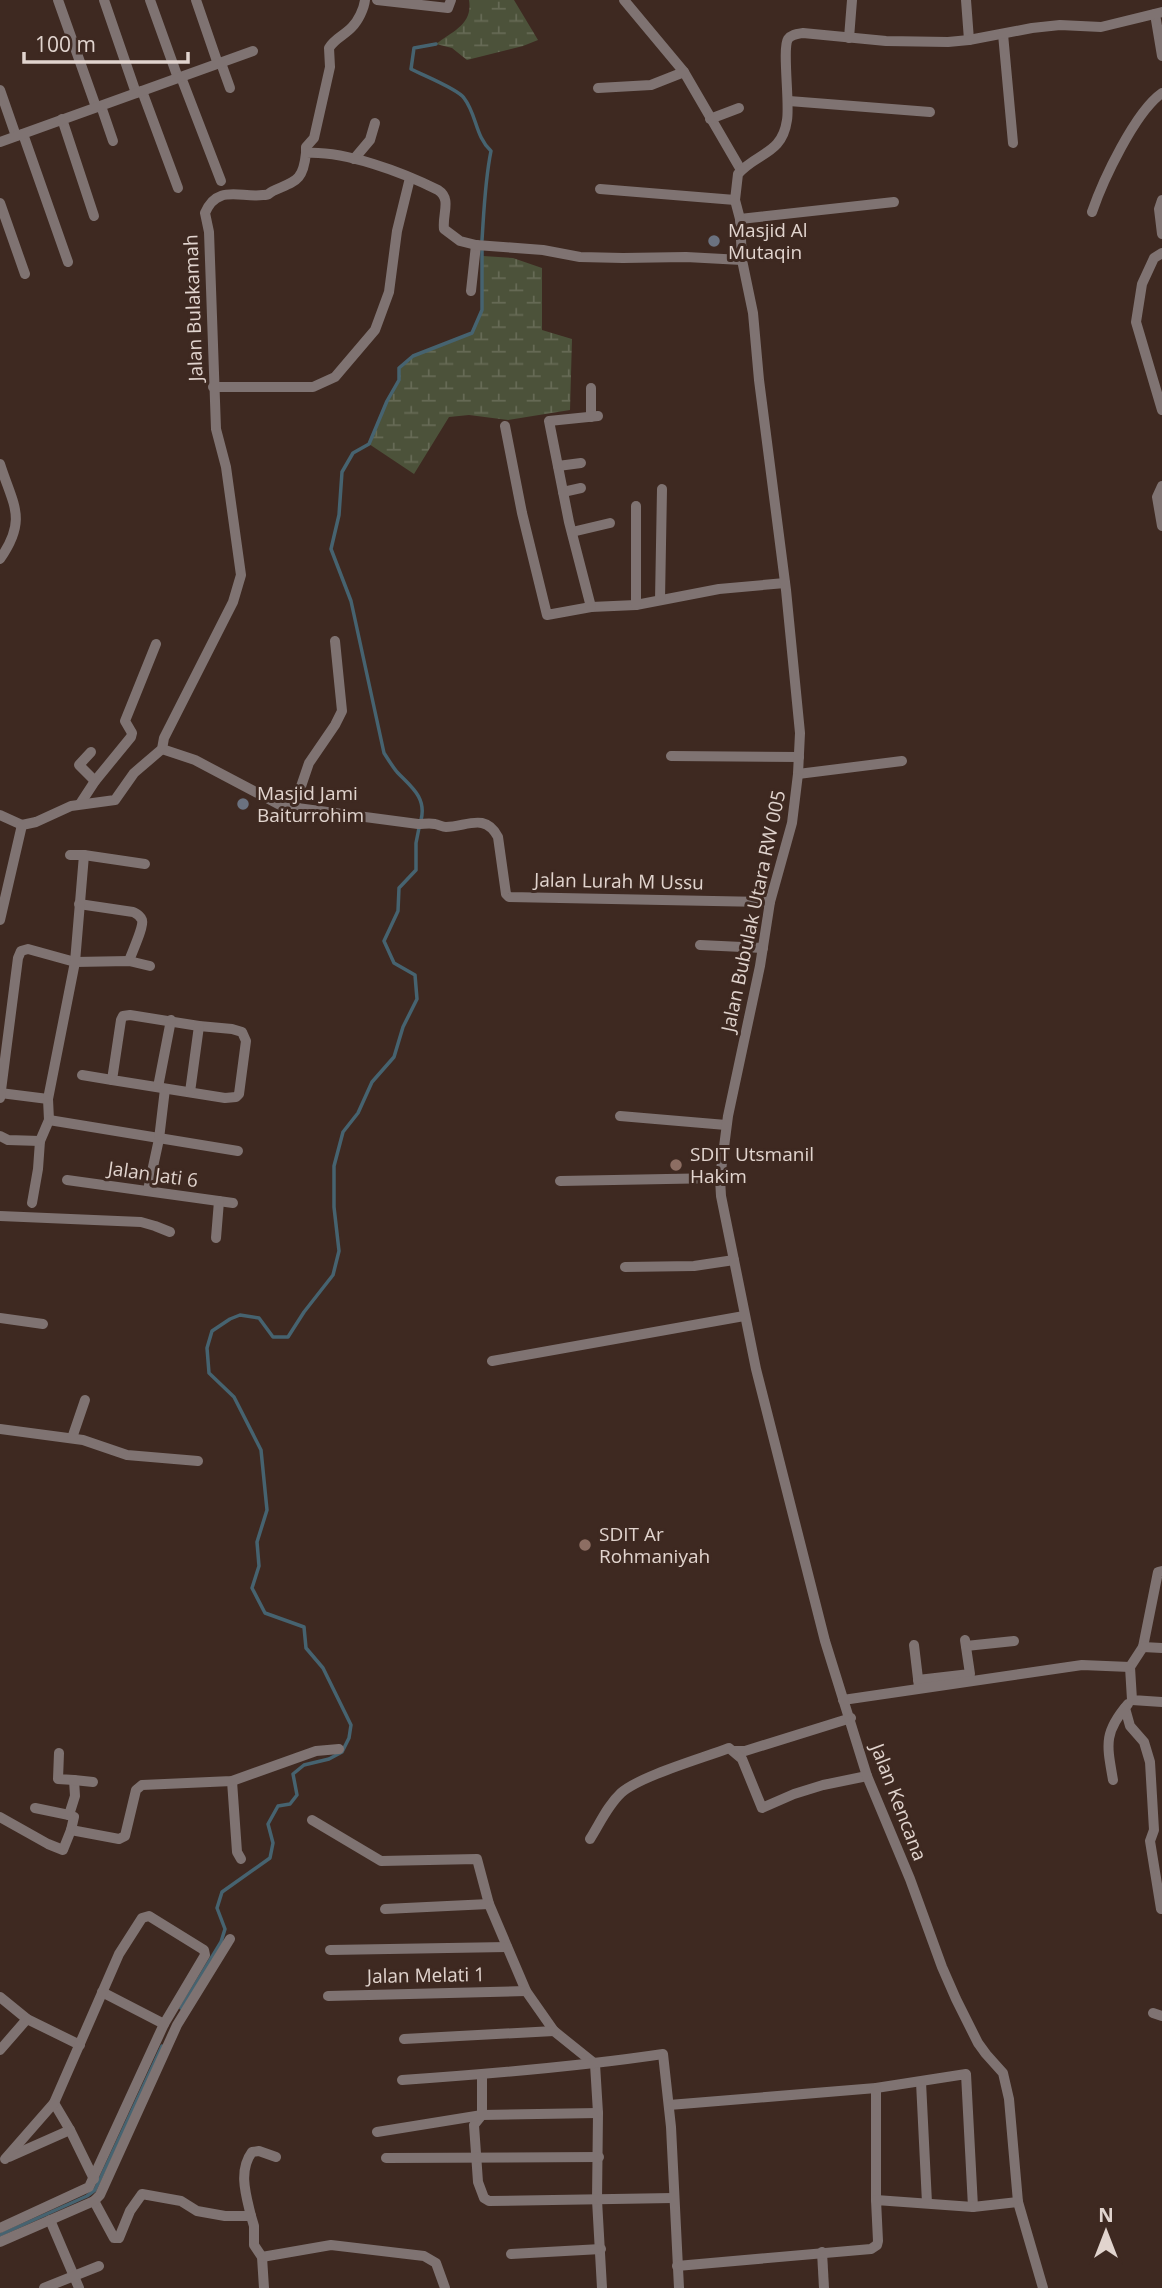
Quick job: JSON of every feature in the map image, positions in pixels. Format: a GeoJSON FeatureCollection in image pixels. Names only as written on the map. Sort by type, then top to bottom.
{"type":"FeatureCollection","features":[{"type":"Feature","properties":{"kind":"street"},"geometry":{"type":"LineString","coordinates":[[58,0],[113,141]]}},
{"type":"Feature","properties":{"kind":"street"},"geometry":{"type":"LineString","coordinates":[[104,0],[178,188]]}},
{"type":"Feature","properties":{"kind":"street"},"geometry":{"type":"LineString","coordinates":[[150,0],[221,181]]}},
{"type":"Feature","properties":{"kind":"street"},"geometry":{"type":"LineString","coordinates":[[196,0],[230,88]]}},
{"type":"Feature","properties":{"kind":"street"},"geometry":{"type":"LineString","coordinates":[[365,0],[364,10],[353,27],[329,47],[330,67],[314,138],[308,144],[306,153],[354,159],[438,190],[447,200],[443,220],[445,232],[460,241],[580,257],[742,260]]}},
{"type":"Feature","properties":{"kind":"street"},"geometry":{"type":"LineString","coordinates":[[377,0],[448,8],[450,0]]}},
{"type":"Feature","properties":{"kind":"street"},"geometry":{"type":"LineString","coordinates":[[624,0],[684,72],[741,170]]}},
{"type":"Feature","properties":{"kind":"street"},"geometry":{"type":"LineString","coordinates":[[849,38],[852,0]]}},
{"type":"Feature","properties":{"kind":"street"},"geometry":{"type":"LineString","coordinates":[[966,0],[969,40]]}},
{"type":"Feature","properties":{"kind":"street"},"geometry":{"type":"LineString","coordinates":[[600,189],[735,200],[738,174],[777,146],[785,131],[789,101],[786,48],[790,36],[803,33],[911,42],[969,40],[1032,27],[1101,27],[1159,13],[1162,55]]}},
{"type":"Feature","properties":{"kind":"street"},"geometry":{"type":"LineString","coordinates":[[1003,34],[1013,143]]}},
{"type":"Feature","properties":{"kind":"street"},"geometry":{"type":"LineString","coordinates":[[0,142],[253,51]]}},
{"type":"Feature","properties":{"kind":"street"},"geometry":{"type":"LineString","coordinates":[[598,88],[651,85],[684,72]]}},
{"type":"Feature","properties":{"kind":"street"},"geometry":{"type":"LineString","coordinates":[[0,90],[68,262]]}},
{"type":"Feature","properties":{"kind":"street"},"geometry":{"type":"LineString","coordinates":[[1092,212],[1108,170],[1150,103],[1162,93]]}},
{"type":"Feature","properties":{"kind":"street"},"geometry":{"type":"LineString","coordinates":[[789,101],[930,112]]}},
{"type":"Feature","properties":{"kind":"street"},"geometry":{"type":"LineString","coordinates":[[710,119],[739,108]]}},
{"type":"Feature","properties":{"kind":"street"},"geometry":{"type":"LineString","coordinates":[[62,119],[94,216]]}},
{"type":"Feature","properties":{"kind":"street"},"geometry":{"type":"LineString","coordinates":[[354,159],[370,140],[375,123]]}},
{"type":"Feature","properties":{"kind":"street","name":"Jalan Bulakamah"},"geometry":{"type":"LineString","coordinates":[[22,825],[36,822],[71,806],[116,800],[134,773],[162,749],[164,738],[233,602],[241,575],[226,467],[216,429],[209,232],[205,213],[212,201],[226,194],[265,195],[287,187],[300,175],[306,153]]}},
{"type":"Feature","properties":{"kind":"street"},"geometry":{"type":"LineString","coordinates":[[213,387],[313,387],[335,377],[375,331],[380,318],[389,292],[397,231],[410,178]]}},
{"type":"Feature","properties":{"kind":"street","name":"Jalan Bubulak Utara RW 005"},"geometry":{"type":"LineString","coordinates":[[735,200],[740,219],[742,260],[753,313],[799,718],[798,774],[792,823],[770,902],[726,1125],[720,1178],[744,1316]]}},
{"type":"Feature","properties":{"kind":"street"},"geometry":{"type":"LineString","coordinates":[[1162,200],[1159,209],[1162,234]]}},
{"type":"Feature","properties":{"kind":"street"},"geometry":{"type":"LineString","coordinates":[[740,219],[894,202]]}},
{"type":"Feature","properties":{"kind":"street"},"geometry":{"type":"LineString","coordinates":[[0,203],[25,274]]}},
{"type":"Feature","properties":{"kind":"street"},"geometry":{"type":"LineString","coordinates":[[471,290],[476,244]]}},
{"type":"Feature","properties":{"kind":"street"},"geometry":{"type":"LineString","coordinates":[[1162,253],[1154,258],[1142,284],[1136,322],[1162,410]]}},
{"type":"Feature","properties":{"kind":"street"},"geometry":{"type":"LineString","coordinates":[[591,388],[595,417],[549,421],[591,607]]}},
{"type":"Feature","properties":{"kind":"street"},"geometry":{"type":"LineString","coordinates":[[505,426],[522,513],[547,615],[591,607],[636,605],[719,589],[785,583]]}},
{"type":"Feature","properties":{"kind":"street"},"geometry":{"type":"LineString","coordinates":[[558,466],[581,463]]}},
{"type":"Feature","properties":{"kind":"street"},"geometry":{"type":"LineString","coordinates":[[0,464],[18,518],[1,561]]}},
{"type":"Feature","properties":{"kind":"street"},"geometry":{"type":"LineString","coordinates":[[1162,486],[1157,497],[1162,526]]}},
{"type":"Feature","properties":{"kind":"street"},"geometry":{"type":"LineString","coordinates":[[563,492],[581,488]]}},
{"type":"Feature","properties":{"kind":"street"},"geometry":{"type":"LineString","coordinates":[[660,600],[662,489]]}},
{"type":"Feature","properties":{"kind":"street"},"geometry":{"type":"LineString","coordinates":[[636,506],[636,605]]}},
{"type":"Feature","properties":{"kind":"street"},"geometry":{"type":"LineString","coordinates":[[572,532],[610,523]]}},
{"type":"Feature","properties":{"kind":"street"},"geometry":{"type":"LineString","coordinates":[[294,807],[312,757],[342,711],[335,641]]}},
{"type":"Feature","properties":{"kind":"street"},"geometry":{"type":"LineString","coordinates":[[80,804],[131,737],[132,733],[125,721],[156,644]]}},
{"type":"Feature","properties":{"kind":"street","name":"Jalan Lurah M Ussu"},"geometry":{"type":"LineString","coordinates":[[162,749],[195,760],[282,806],[447,827],[480,823],[491,828],[498,837],[506,894],[509,897],[770,902]]}},
{"type":"Feature","properties":{"kind":"street"},"geometry":{"type":"LineString","coordinates":[[91,752],[79,765],[95,781]]}},
{"type":"Feature","properties":{"kind":"street"},"geometry":{"type":"LineString","coordinates":[[671,755],[799,757]]}},
{"type":"Feature","properties":{"kind":"street"},"geometry":{"type":"LineString","coordinates":[[798,774],[902,761]]}},
{"type":"Feature","properties":{"kind":"street"},"geometry":{"type":"LineString","coordinates":[[0,816],[22,825],[0,920]]}},
{"type":"Feature","properties":{"kind":"street"},"geometry":{"type":"LineString","coordinates":[[70,855],[145,864]]}},
{"type":"Feature","properties":{"kind":"street"},"geometry":{"type":"LineString","coordinates":[[32,1203],[40,1141],[49,1120],[48,1099],[75,962],[84,855]]}},
{"type":"Feature","properties":{"kind":"street"},"geometry":{"type":"LineString","coordinates":[[79,904],[140,915],[141,927],[129,961]]}},
{"type":"Feature","properties":{"kind":"street"},"geometry":{"type":"LineString","coordinates":[[700,945],[763,948]]}},
{"type":"Feature","properties":{"kind":"street"},"geometry":{"type":"LineString","coordinates":[[48,1099],[0,1095],[21,951],[28,949],[75,962],[129,961],[150,966]]}},
{"type":"Feature","properties":{"kind":"street"},"geometry":{"type":"LineString","coordinates":[[82,1074],[112,1080],[162,1088],[236,1097],[240,1089],[245,1036],[235,1029],[199,1026],[130,1014],[123,1016],[112,1080]]}},
{"type":"Feature","properties":{"kind":"street"},"geometry":{"type":"LineString","coordinates":[[148,1190],[159,1139],[162,1088],[171,1020]]}},
{"type":"Feature","properties":{"kind":"street"},"geometry":{"type":"LineString","coordinates":[[190,1092],[199,1026]]}},
{"type":"Feature","properties":{"kind":"street"},"geometry":{"type":"LineString","coordinates":[[620,1116],[726,1125]]}},
{"type":"Feature","properties":{"kind":"street"},"geometry":{"type":"LineString","coordinates":[[49,1120],[238,1151]]}},
{"type":"Feature","properties":{"kind":"street"},"geometry":{"type":"LineString","coordinates":[[0,1136],[8,1140],[40,1141]]}},
{"type":"Feature","properties":{"kind":"street"},"geometry":{"type":"LineString","coordinates":[[560,1181],[720,1178]]}},
{"type":"Feature","properties":{"kind":"street","name":"Jalan Jati 6"},"geometry":{"type":"LineString","coordinates":[[67,1180],[233,1203]]}},
{"type":"Feature","properties":{"kind":"street"},"geometry":{"type":"LineString","coordinates":[[216,1238],[219,1201]]}},
{"type":"Feature","properties":{"kind":"street"},"geometry":{"type":"LineString","coordinates":[[0,1216],[141,1222],[170,1232]]}},
{"type":"Feature","properties":{"kind":"street"},"geometry":{"type":"LineString","coordinates":[[625,1267],[694,1266],[734,1260]]}},
{"type":"Feature","properties":{"kind":"street"},"geometry":{"type":"LineString","coordinates":[[492,1361],[744,1316]]}},
{"type":"Feature","properties":{"kind":"street","name":"Jalan Kencana"},"geometry":{"type":"LineString","coordinates":[[744,1316],[825,1641],[867,1776],[956,1999],[978,2043],[1003,2073],[1009,2099],[1018,2202],[1043,2288]]}},
{"type":"Feature","properties":{"kind":"street"},"geometry":{"type":"LineString","coordinates":[[0,1318],[43,1324]]}},
{"type":"Feature","properties":{"kind":"street"},"geometry":{"type":"LineString","coordinates":[[72,1438],[85,1400]]}},
{"type":"Feature","properties":{"kind":"street"},"geometry":{"type":"LineString","coordinates":[[0,1429],[93,1442],[127,1455],[198,1461]]}},
{"type":"Feature","properties":{"kind":"street"},"geometry":{"type":"LineString","coordinates":[[1161,1909],[1150,1841],[1154,1830],[1150,1762],[1144,1742],[1130,1726],[1129,1699],[1130,1667],[1143,1647],[1158,1572],[1162,1571]]}},
{"type":"Feature","properties":{"kind":"street"},"geometry":{"type":"LineString","coordinates":[[843,1700],[970,1674],[965,1643],[1014,1641]]}},
{"type":"Feature","properties":{"kind":"street"},"geometry":{"type":"LineString","coordinates":[[914,1645],[919,1684]]}},
{"type":"Feature","properties":{"kind":"street"},"geometry":{"type":"LineString","coordinates":[[1143,1647],[1162,1648]]}},
{"type":"Feature","properties":{"kind":"street"},"geometry":{"type":"LineString","coordinates":[[919,1684],[1082,1665],[1130,1667]]}},
{"type":"Feature","properties":{"kind":"street"},"geometry":{"type":"LineString","coordinates":[[1129,1699],[1162,1702]]}},
{"type":"Feature","properties":{"kind":"street"},"geometry":{"type":"LineString","coordinates":[[1113,1780],[1108,1749],[1110,1733],[1129,1699]]}},
{"type":"Feature","properties":{"kind":"street"},"geometry":{"type":"LineString","coordinates":[[734,1751],[745,1751],[850,1718]]}},
{"type":"Feature","properties":{"kind":"street"},"geometry":{"type":"LineString","coordinates":[[590,1839],[612,1803],[624,1790],[729,1748],[742,1759],[762,1808],[813,1788],[867,1776]]}},
{"type":"Feature","properties":{"kind":"street"},"geometry":{"type":"LineString","coordinates":[[71,1830],[114,1839],[122,1838],[127,1832],[136,1790],[142,1785],[232,1782],[316,1751],[339,1749]]}},
{"type":"Feature","properties":{"kind":"street"},"geometry":{"type":"LineString","coordinates":[[59,1753],[58,1779],[93,1782]]}},
{"type":"Feature","properties":{"kind":"street"},"geometry":{"type":"LineString","coordinates":[[69,1815],[75,1796],[74,1780]]}},
{"type":"Feature","properties":{"kind":"street"},"geometry":{"type":"LineString","coordinates":[[232,1782],[237,1852],[241,1860]]}},
{"type":"Feature","properties":{"kind":"street"},"geometry":{"type":"LineString","coordinates":[[0,1817],[63,1850],[74,1817],[35,1808]]}},
{"type":"Feature","properties":{"kind":"street"},"geometry":{"type":"LineString","coordinates":[[312,1820],[381,1861],[475,1857],[479,1861],[489,1904],[526,1991],[554,2031],[595,2064],[598,2113],[597,2200],[602,2288]]}},
{"type":"Feature","properties":{"kind":"street"},"geometry":{"type":"LineString","coordinates":[[385,1909],[489,1904]]}},
{"type":"Feature","properties":{"kind":"street"},"geometry":{"type":"LineString","coordinates":[[0,2228],[84,2191],[94,2179],[164,2024],[205,1952],[149,1916],[142,1917],[119,1954],[54,2103],[2,2160]]}},
{"type":"Feature","properties":{"kind":"street"},"geometry":{"type":"LineString","coordinates":[[0,2242],[94,2201],[100,2195],[177,2025],[230,1939]]}},
{"type":"Feature","properties":{"kind":"street"},"geometry":{"type":"LineString","coordinates":[[330,1950],[507,1947]]}},
{"type":"Feature","properties":{"kind":"street","name":"Jalan Melati 1"},"geometry":{"type":"LineString","coordinates":[[328,1996],[526,1991]]}},
{"type":"Feature","properties":{"kind":"street"},"geometry":{"type":"LineString","coordinates":[[102,1992],[164,2024]]}},
{"type":"Feature","properties":{"kind":"street"},"geometry":{"type":"LineString","coordinates":[[0,1997],[27,2019],[80,2045]]}},
{"type":"Feature","properties":{"kind":"street"},"geometry":{"type":"LineString","coordinates":[[0,2050],[27,2019]]}},
{"type":"Feature","properties":{"kind":"street"},"geometry":{"type":"LineString","coordinates":[[404,2039],[554,2031]]}},
{"type":"Feature","properties":{"kind":"street"},"geometry":{"type":"LineString","coordinates":[[402,2080],[595,2064],[663,2054],[669,2105],[679,2288]]}},
{"type":"Feature","properties":{"kind":"street"},"geometry":{"type":"LineString","coordinates":[[669,2105],[876,2088],[966,2074],[973,2207]]}},
{"type":"Feature","properties":{"kind":"street"},"geometry":{"type":"LineString","coordinates":[[482,2075],[482,2115],[474,2125],[478,2182],[484,2198],[673,2198]]}},
{"type":"Feature","properties":{"kind":"street"},"geometry":{"type":"LineString","coordinates":[[920,2082],[927,2203]]}},
{"type":"Feature","properties":{"kind":"street"},"geometry":{"type":"LineString","coordinates":[[677,2266],[875,2247],[878,2241],[876,2088]]}},
{"type":"Feature","properties":{"kind":"street"},"geometry":{"type":"LineString","coordinates":[[54,2103],[94,2179]]}},
{"type":"Feature","properties":{"kind":"street"},"geometry":{"type":"LineString","coordinates":[[377,2132],[482,2115],[598,2113]]}},
{"type":"Feature","properties":{"kind":"street"},"geometry":{"type":"LineString","coordinates":[[2,2160],[70,2130]]}},
{"type":"Feature","properties":{"kind":"street"},"geometry":{"type":"LineString","coordinates":[[264,2288],[262,2258],[254,2245],[254,2226],[244,2188],[245,2169],[252,2152],[259,2151],[276,2157]]}},
{"type":"Feature","properties":{"kind":"street"},"geometry":{"type":"LineString","coordinates":[[386,2158],[598,2157]]}},
{"type":"Feature","properties":{"kind":"street"},"geometry":{"type":"LineString","coordinates":[[94,2201],[114,2238],[119,2238],[142,2194],[181,2200],[197,2211],[251,2217]]}},
{"type":"Feature","properties":{"kind":"street"},"geometry":{"type":"LineString","coordinates":[[876,2200],[973,2207],[1018,2202]]}},
{"type":"Feature","properties":{"kind":"street"},"geometry":{"type":"LineString","coordinates":[[50,2220],[79,2288]]}},
{"type":"Feature","properties":{"kind":"street"},"geometry":{"type":"LineString","coordinates":[[262,2258],[331,2245],[424,2256],[436,2263],[445,2288]]}},
{"type":"Feature","properties":{"kind":"street"},"geometry":{"type":"LineString","coordinates":[[511,2254],[601,2249]]}},
{"type":"Feature","properties":{"kind":"street"},"geometry":{"type":"LineString","coordinates":[[822,2252],[824,2288]]}},
{"type":"Feature","properties":{"kind":"street"},"geometry":{"type":"LineString","coordinates":[[44,2288],[99,2266]]}},
{"type":"Feature","properties":{"kind":"green space"},"geometry":{"type":"Polygon","coordinates":[[[469,0],[514,0],[538,40],[467,60],[452,48],[436,44],[465,21],[469,0]]]}},
{"type":"Feature","properties":{"kind":"green space"},"geometry":{"type":"Polygon","coordinates":[[[483,256],[513,258],[542,268],[542,330],[572,339],[570,410],[508,420],[469,415],[449,417],[414,474],[369,444],[399,380],[399,368],[413,356],[472,333],[482,310],[483,256]]]}},
{"type":"Feature","properties":{"kind":"waterway"},"geometry":{"type":"LineString","coordinates":[[436,44],[414,48],[411,69],[447,86],[464,98],[482,139],[491,151],[482,240]]}},
{"type":"Feature","properties":{"kind":"waterway"},"geometry":{"type":"LineString","coordinates":[[421,820],[422,805],[419,798],[384,753],[351,601],[331,549],[339,515],[342,472],[353,453],[369,444],[399,380],[399,368],[413,356],[472,333],[482,310],[482,250]]}},
{"type":"Feature","properties":{"kind":"waterway"},"geometry":{"type":"LineString","coordinates":[[181,2008],[221,1942],[225,1929],[217,1908],[222,1892],[270,1858],[273,1843],[268,1824],[278,1806],[290,1804],[297,1795],[293,1774],[304,1765],[329,1759],[342,1752],[349,1738],[351,1725],[323,1668],[306,1648],[304,1627],[265,1613],[252,1588],[259,1566],[257,1542],[267,1510],[261,1450],[234,1397],[209,1373],[207,1348],[212,1331],[240,1315],[259,1318],[273,1337],[288,1337],[333,1275],[339,1251],[334,1207],[334,1166],[343,1132],[358,1113],[372,1082],[394,1057],[403,1027],[417,999],[415,975],[394,963],[384,941],[398,911],[399,888],[416,870],[419,828]]}},
{"type":"Feature","properties":{"kind":"waterway"},"geometry":{"type":"LineString","coordinates":[[0,2235],[95,2190],[162,2046]]}},
{"type":"Feature","properties":{"kind":"place","name":"Masjid Al Mutaqin"},"geometry":{"type":"Point","coordinates":[714,241]}},
{"type":"Feature","properties":{"kind":"place","name":"Masjid Jami Baiturrohim"},"geometry":{"type":"Point","coordinates":[243,804]}},
{"type":"Feature","properties":{"kind":"place","name":"SDIT Utsmanil Hakim"},"geometry":{"type":"Point","coordinates":[676,1165]}},
{"type":"Feature","properties":{"kind":"place","name":"SDIT Ar Rohmaniyah"},"geometry":{"type":"Point","coordinates":[585,1545]}}]}
